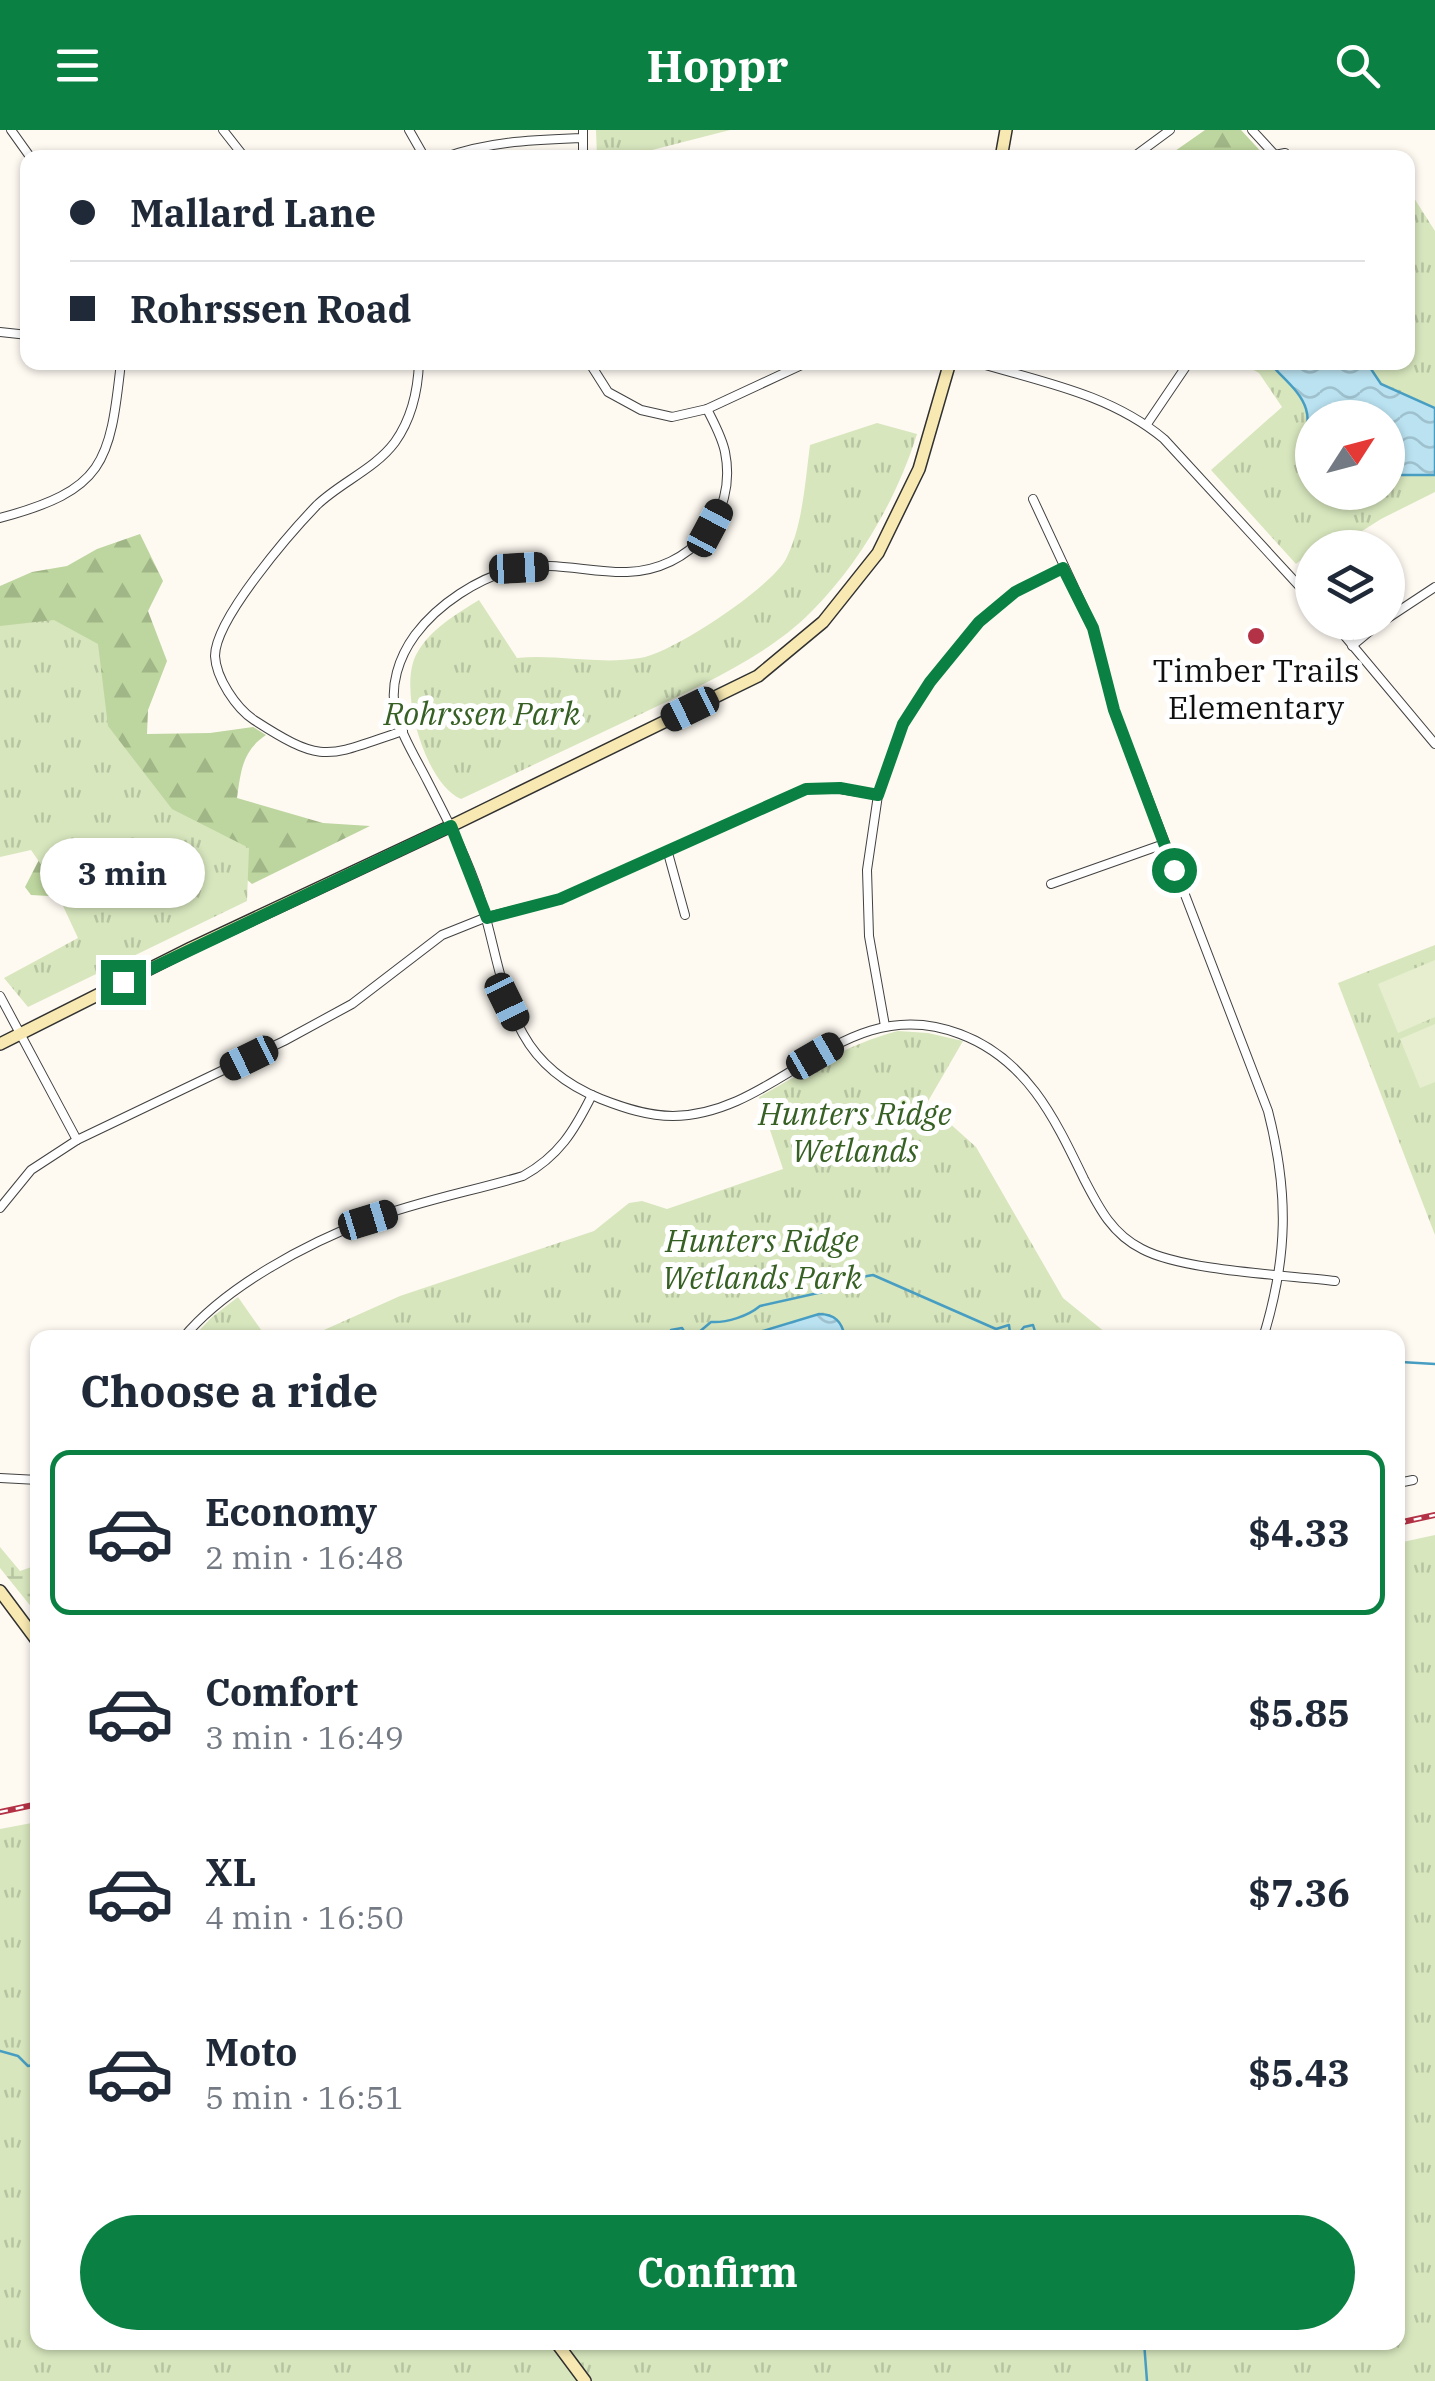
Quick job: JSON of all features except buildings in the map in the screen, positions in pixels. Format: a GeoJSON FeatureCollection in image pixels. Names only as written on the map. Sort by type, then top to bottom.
{"type":"FeatureCollection","features":[{"type":"Feature","properties":{"kind":"street"},"geometry":{"type":"LineString","coordinates":[[223,130],[239,150]]}},
{"type":"Feature","properties":{"kind":"street"},"geometry":{"type":"LineString","coordinates":[[1143,150],[1170,130]]}},
{"type":"Feature","properties":{"kind":"street"},"geometry":{"type":"LineString","coordinates":[[1252,130],[1270,150]]}},
{"type":"Feature","properties":{"kind":"street"},"geometry":{"type":"LineString","coordinates":[[465,150],[583,134]]}},
{"type":"Feature","properties":{"kind":"street"},"geometry":{"type":"LineString","coordinates":[[0,518],[46,506],[74,489],[98,464],[105,455],[114,421],[119,370]]}},
{"type":"Feature","properties":{"kind":"street"},"geometry":{"type":"LineString","coordinates":[[403,731],[341,752],[324,754],[303,749],[246,714],[228,691],[215,659],[222,631],[239,600],[299,526],[319,503],[393,445],[410,415],[419,370]]}},
{"type":"Feature","properties":{"kind":"street"},"geometry":{"type":"LineString","coordinates":[[594,370],[608,392],[641,410],[672,417],[707,409],[791,370]]}},
{"type":"Feature","properties":{"kind":"street"},"geometry":{"type":"LineString","coordinates":[[0,1044],[758,676],[824,622],[878,553],[911,486],[947,370]]}},
{"type":"Feature","properties":{"kind":"street"},"geometry":{"type":"LineString","coordinates":[[1002,370],[1098,398],[1146,424],[1295,582]]}},
{"type":"Feature","properties":{"kind":"street"},"geometry":{"type":"LineString","coordinates":[[1146,424],[1183,370]]}},
{"type":"Feature","properties":{"kind":"street"},"geometry":{"type":"LineString","coordinates":[[707,409],[726,456],[726,483],[722,505],[697,546],[681,558],[627,572],[566,566],[519,568],[470,588],[418,631],[401,657],[394,686],[396,714],[451,826],[487,918],[507,1002],[525,1038],[553,1070],[592,1095],[641,1112],[672,1116],[692,1114],[746,1095],[840,1041],[885,1026],[918,1024],[963,1034],[1012,1066],[1040,1095],[1109,1224],[1139,1248],[1169,1259],[1336,1281]]}},
{"type":"Feature","properties":{"kind":"street"},"geometry":{"type":"LineString","coordinates":[[1033,499],[1093,628],[1114,710],[1268,1112],[1285,1199],[1277,1274],[1265,1330]]}},
{"type":"Feature","properties":{"kind":"street"},"geometry":{"type":"LineString","coordinates":[[885,1026],[868,936],[867,870],[878,795],[903,724],[979,622],[1015,592],[1063,568]]}},
{"type":"Feature","properties":{"kind":"street"},"geometry":{"type":"LineString","coordinates":[[1405,607],[1435,587]]}},
{"type":"Feature","properties":{"kind":"street"},"geometry":{"type":"LineString","coordinates":[[1347,640],[1435,744]]}},
{"type":"Feature","properties":{"kind":"street"},"geometry":{"type":"LineString","coordinates":[[1352,646],[1360,640]]}},
{"type":"Feature","properties":{"kind":"street"},"geometry":{"type":"LineString","coordinates":[[0,1208],[31,1170],[77,1140],[284,1041],[352,1004],[442,935],[487,918],[560,899],[806,789],[840,788],[878,795]]}},
{"type":"Feature","properties":{"kind":"street"},"geometry":{"type":"LineString","coordinates":[[1051,884],[1164,844]]}},
{"type":"Feature","properties":{"kind":"street"},"geometry":{"type":"LineString","coordinates":[[668,853],[685,914]]}},
{"type":"Feature","properties":{"kind":"street"},"geometry":{"type":"LineString","coordinates":[[0,996],[77,1140]]}},
{"type":"Feature","properties":{"kind":"street"},"geometry":{"type":"LineString","coordinates":[[190,1330],[214,1304],[243,1284],[368,1220],[524,1176],[540,1167],[566,1143],[592,1095]]}},
{"type":"Feature","properties":{"kind":"street"},"geometry":{"type":"LineString","coordinates":[[0,1478],[30,1480]]}},
{"type":"Feature","properties":{"kind":"street"},"geometry":{"type":"LineString","coordinates":[[1405,1482],[1412,1480]]}},
{"type":"Feature","properties":{"kind":"street"},"geometry":{"type":"LineString","coordinates":[[0,1591],[30,1631]]}},
{"type":"Feature","properties":{"kind":"street"},"geometry":{"type":"LineString","coordinates":[[562,2350],[585,2381]]}},
{"type":"Feature","properties":{"kind":"green space"},"geometry":{"type":"Polygon","coordinates":[[[596,130],[730,130],[652,150],[597,150],[596,130]]]}},
{"type":"Feature","properties":{"kind":"green space"},"geometry":{"type":"Polygon","coordinates":[[[1205,130],[1241,130],[1260,150],[1176,150],[1205,130]]]}},
{"type":"Feature","properties":{"kind":"green space"},"geometry":{"type":"Polygon","coordinates":[[[1415,200],[1435,231],[1435,492],[1405,507],[1405,400],[1295,400],[1295,510],[1399,510],[1364,530],[1295,530],[1295,563],[1211,470],[1282,407],[1254,370],[1415,370],[1415,200]]]}},
{"type":"Feature","properties":{"kind":"green space","name":"Rohrssen Park"},"geometry":{"type":"Polygon","coordinates":[[[877,423],[917,434],[909,458],[861,551],[829,592],[794,627],[709,681],[461,799],[448,790],[426,756],[410,690],[416,655],[436,630],[479,600],[517,658],[625,660],[655,654],[741,602],[786,559],[800,518],[810,445],[877,423]]]}},
{"type":"Feature","properties":{"kind":"green space"},"geometry":{"type":"Polygon","coordinates":[[[140,534],[163,581],[148,611],[167,661],[148,710],[147,734],[210,733],[253,727],[266,735],[247,755],[237,798],[323,823],[370,826],[252,884],[229,864],[67,897],[31,895],[25,887],[41,856],[27,844],[0,851],[0,586],[32,572],[67,566],[97,549],[140,534]]]}},
{"type":"Feature","properties":{"kind":"green space"},"geometry":{"type":"Polygon","coordinates":[[[54,620],[98,644],[108,726],[172,809],[249,848],[247,901],[28,1007],[4,978],[78,938],[49,876],[31,850],[0,857],[0,626],[54,620]]]}},
{"type":"Feature","properties":{"kind":"green space"},"geometry":{"type":"Polygon","coordinates":[[[1435,945],[1435,1235],[1338,983],[1435,945]]]}},
{"type":"Feature","properties":{"kind":"green space"},"geometry":{"type":"Polygon","coordinates":[[[1435,960],[1435,1017],[1398,1033],[1378,984],[1435,960]]]}},
{"type":"Feature","properties":{"kind":"green space"},"geometry":{"type":"Polygon","coordinates":[[[1435,1024],[1435,1082],[1420,1088],[1400,1039],[1435,1024]]]}},
{"type":"Feature","properties":{"kind":"green space"},"geometry":{"type":"Polygon","coordinates":[[[898,1031],[963,1041],[927,1103],[976,1147],[1063,1298],[1102,1330],[324,1330],[400,1296],[594,1231],[629,1203],[642,1201],[667,1209],[783,1169],[759,1097],[843,1051],[898,1031]]]}},
{"type":"Feature","properties":{"kind":"green space"},"geometry":{"type":"Polygon","coordinates":[[[238,1297],[261,1330],[200,1330],[238,1297]]]}},
{"type":"Feature","properties":{"kind":"green space"},"geometry":{"type":"Polygon","coordinates":[[[1435,1535],[1435,2381],[0,2381],[0,1829],[30,1823],[30,2350],[1405,2350],[1405,1541],[1435,1535]]]}},
{"type":"Feature","properties":{"kind":"green space"},"geometry":{"type":"Polygon","coordinates":[[[0,1547],[20,1571],[30,1567],[30,1605],[0,1568],[0,1547]]]}},
{"type":"Feature","properties":{"kind":"water"},"geometry":{"type":"Polygon","coordinates":[[[1276,370],[1372,370],[1381,384],[1435,408],[1435,475],[1405,475],[1405,400],[1302,400],[1276,370]]]}},
{"type":"Feature","properties":{"kind":"water"},"geometry":{"type":"Polygon","coordinates":[[[819,1314],[837,1320],[843,1330],[766,1330],[819,1314]]]}},
{"type":"Feature","properties":{"kind":"waterway"},"geometry":{"type":"LineString","coordinates":[[702,1330],[711,1322],[730,1320],[760,1306],[827,1291],[833,1282],[873,1275],[996,1329],[1009,1325],[1010,1330]]}},
{"type":"Feature","properties":{"kind":"waterway"},"geometry":{"type":"LineString","coordinates":[[1022,1330],[1033,1325],[1035,1330]]}},
{"type":"Feature","properties":{"kind":"waterway"},"geometry":{"type":"LineString","coordinates":[[671,1330],[683,1330]]}},
{"type":"Feature","properties":{"kind":"waterway"},"geometry":{"type":"LineString","coordinates":[[1405,1362],[1435,1364]]}},
{"type":"Feature","properties":{"kind":"waterway"},"geometry":{"type":"LineString","coordinates":[[0,2051],[18,2056],[30,2066]]}},
{"type":"Feature","properties":{"kind":"waterway"},"geometry":{"type":"LineString","coordinates":[[1145,2350],[1147,2381]]}},
{"type":"Feature","properties":{"kind":"railway"},"geometry":{"type":"LineString","coordinates":[[1405,1521],[1435,1515]]}},
{"type":"Feature","properties":{"kind":"railway"},"geometry":{"type":"LineString","coordinates":[[0,1812],[30,1806]]}},
{"type":"Feature","properties":{"kind":"place","name":"Timber Trails Elementary"},"geometry":{"type":"Point","coordinates":[1256,636]}},
{"type":"Feature","properties":{"kind":"route"},"geometry":{"type":"LineString","coordinates":[[123,982],[451,826],[487,918],[560,899],[806,789],[840,788],[878,795],[903,724],[930,682],[979,622],[1015,592],[1063,568],[1093,628],[1114,710],[1174,870]]}},
{"type":"Feature","properties":{"kind":"park label","name":"Hunters Ridge Wetlands"},"geometry":{"type":"Point","coordinates":[855,1132]}},
{"type":"Feature","properties":{"kind":"park label","name":"Hunters Ridge Wetlands Park"},"geometry":{"type":"Point","coordinates":[762,1260]}}]}
